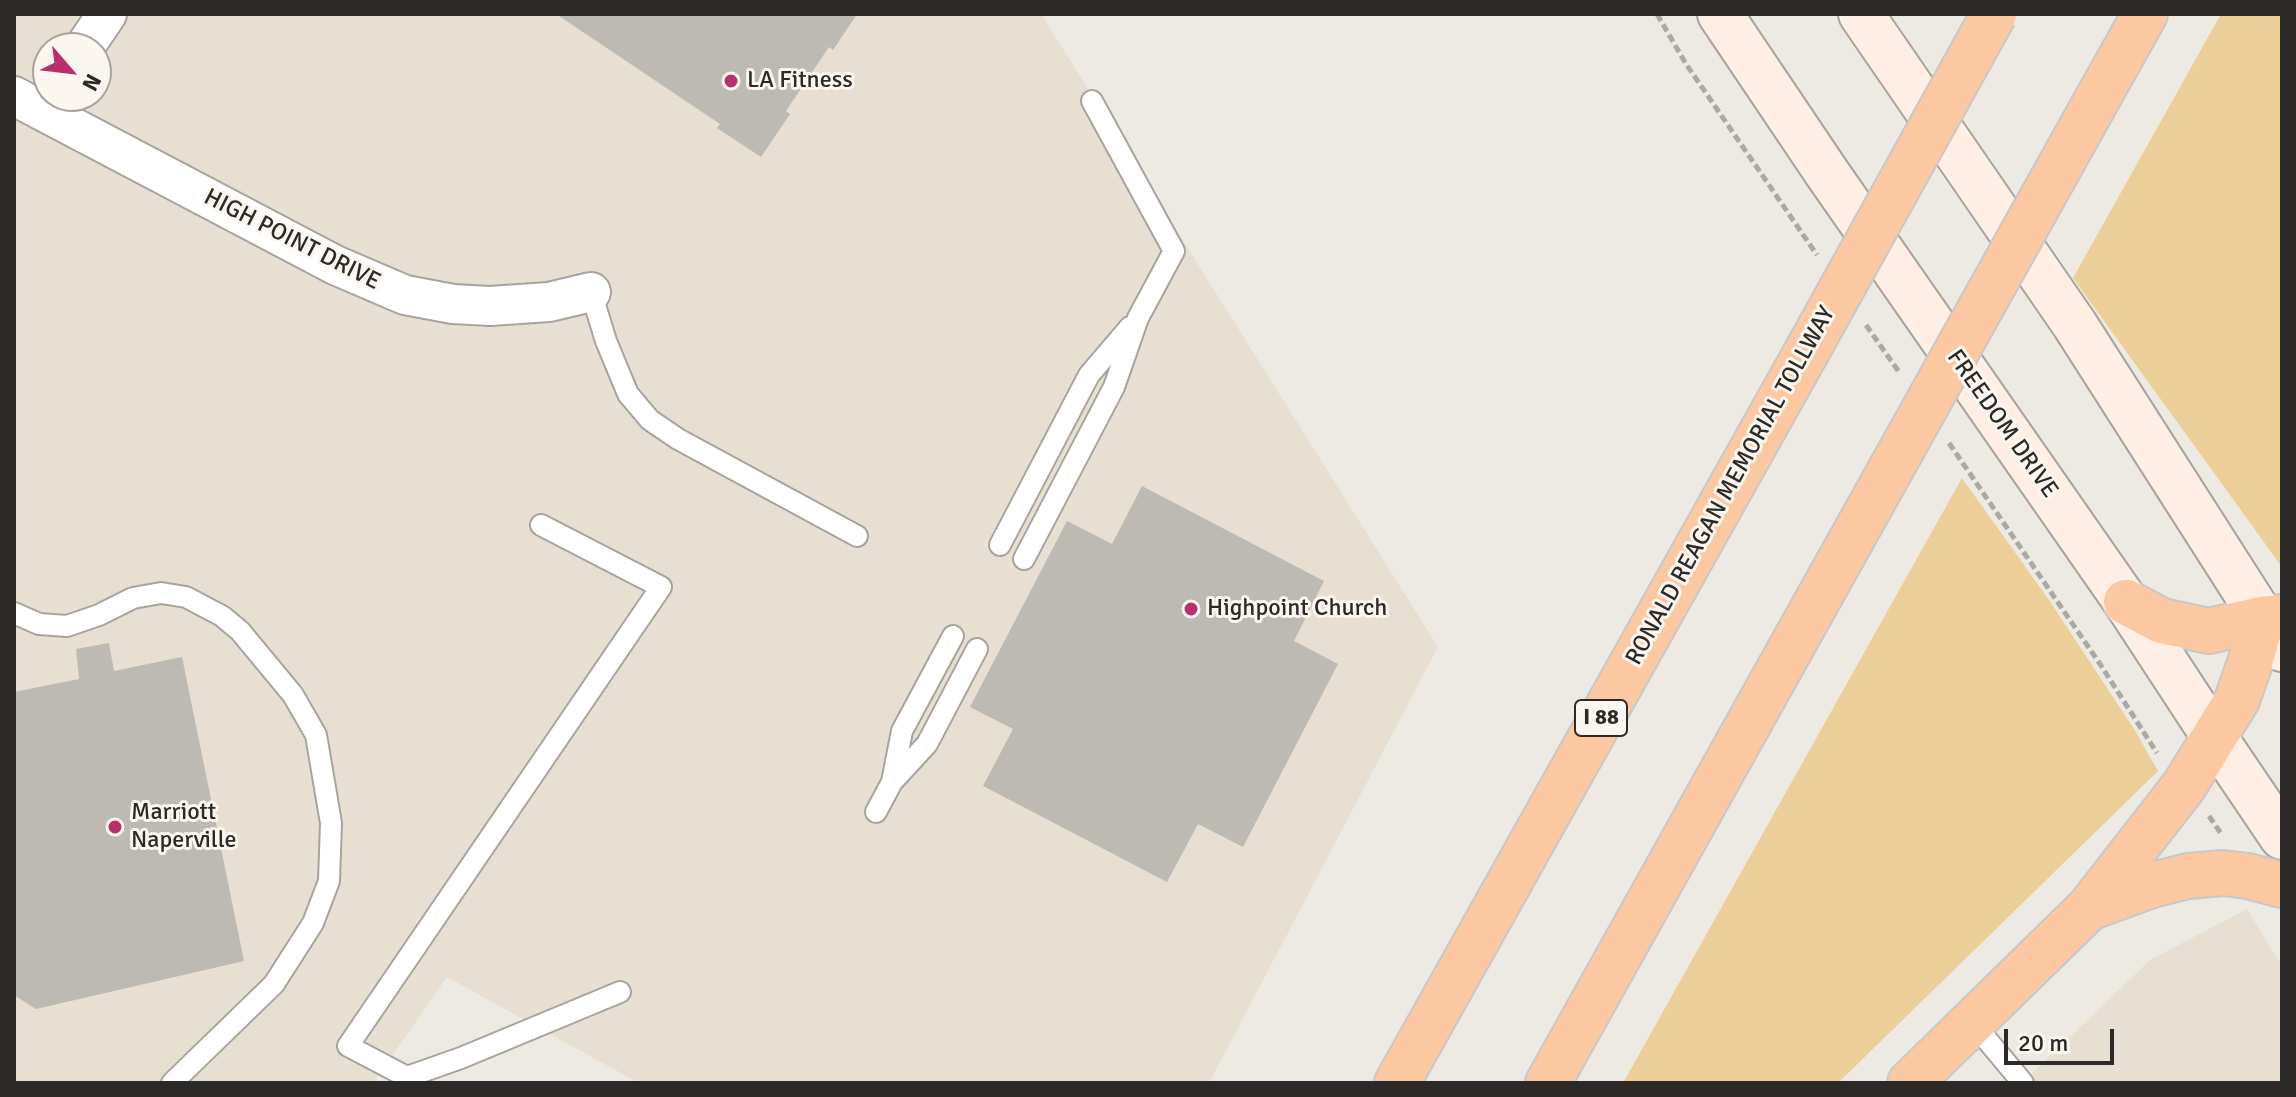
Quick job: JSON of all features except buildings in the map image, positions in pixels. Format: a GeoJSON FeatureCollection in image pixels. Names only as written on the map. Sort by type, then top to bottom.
{"type":"FeatureCollection","features":[{"type":"Feature","properties":{"kind":"highway","name":"RONALD REAGAN MEMORIAL TOLLWAY"},"geometry":{"type":"LineString","coordinates":[[1397,1083],[1994,14]]}},
{"type":"Feature","properties":{"kind":"highway"},"geometry":{"type":"LineString","coordinates":[[1548,1083],[2145,14]]}},
{"type":"Feature","properties":{"kind":"highway"},"geometry":{"type":"LineString","coordinates":[[2126,602],[2162,621],[2209,631],[2275,629]]}},
{"type":"Feature","properties":{"kind":"highway"},"geometry":{"type":"LineString","coordinates":[[1910,1083],[2089,908],[2184,786],[2237,700],[2250,663],[2275,629]]}},
{"type":"Feature","properties":{"kind":"highway"},"geometry":{"type":"LineString","coordinates":[[2089,908],[2152,885],[2188,876],[2223,873],[2282,885]]}},
{"type":"Feature","properties":{"kind":"main road","name":"FREEDOM DRIVE"},"geometry":{"type":"LineString","coordinates":[[1720,14],[2126,602],[2282,837]]}},
{"type":"Feature","properties":{"kind":"main road"},"geometry":{"type":"LineString","coordinates":[[1861,14],[2075,325],[2275,629]]}},
{"type":"Feature","properties":{"kind":"street"},"geometry":{"type":"LineString","coordinates":[[95,32],[107,14]]}},
{"type":"Feature","properties":{"kind":"street","name":"HIGH POINT DRIVE"},"geometry":{"type":"LineString","coordinates":[[64,112],[335,265],[405,295],[453,304],[490,306],[549,302],[591,292]]}},
{"type":"Feature","properties":{"kind":"lane"},"geometry":{"type":"LineString","coordinates":[[1024,559],[1114,387],[1138,318],[1174,251],[1092,101]]}},
{"type":"Feature","properties":{"kind":"lane"},"geometry":{"type":"LineString","coordinates":[[591,292],[606,341],[628,394],[650,420],[678,439],[857,536]]}},
{"type":"Feature","properties":{"kind":"lane"},"geometry":{"type":"LineString","coordinates":[[1000,545],[1089,375],[1138,318]]}},
{"type":"Feature","properties":{"kind":"lane"},"geometry":{"type":"LineString","coordinates":[[541,525],[661,587],[348,1046],[407,1077],[620,992]]}},
{"type":"Feature","properties":{"kind":"lane"},"geometry":{"type":"LineString","coordinates":[[14,613],[39,624],[67,626],[133,598],[161,593],[186,597],[222,616],[240,631],[293,695],[316,735],[331,823],[329,881],[313,923],[274,984],[172,1083]]}},
{"type":"Feature","properties":{"kind":"lane"},"geometry":{"type":"LineString","coordinates":[[892,782],[902,731],[953,636]]}},
{"type":"Feature","properties":{"kind":"lane"},"geometry":{"type":"LineString","coordinates":[[876,812],[892,782],[927,744],[977,649]]}},
{"type":"Feature","properties":{"kind":"lane"},"geometry":{"type":"LineString","coordinates":[[1972,1022],[2023,1083]]}},
{"type":"Feature","properties":{"kind":"shaded area"},"geometry":{"type":"Polygon","coordinates":[[[14,14],[1041,14],[1438,647],[1209,1083],[639,1083],[447,977],[373,1083],[14,1083],[14,14]]]}},
{"type":"Feature","properties":{"kind":"shaded area"},"geometry":{"type":"Polygon","coordinates":[[[2221,14],[2282,14],[2282,567],[2073,278],[2221,14]]]}},
{"type":"Feature","properties":{"kind":"shaded area"},"geometry":{"type":"Polygon","coordinates":[[[1962,478],[2051,603],[2158,771],[1838,1083],[1623,1083],[1962,478]]]}},
{"type":"Feature","properties":{"kind":"shaded area"},"geometry":{"type":"Polygon","coordinates":[[[2247,909],[2282,966],[2282,1083],[2022,1083],[2150,960],[2247,909]]]}},
{"type":"Feature","properties":{"kind":"place","name":"LA Fitness"},"geometry":{"type":"Point","coordinates":[731,81]}},
{"type":"Feature","properties":{"kind":"place","name":"Highpoint Church"},"geometry":{"type":"Point","coordinates":[1191,609]}},
{"type":"Feature","properties":{"kind":"place","name":"Marriott Naperville"},"geometry":{"type":"Point","coordinates":[115,827]}}]}
